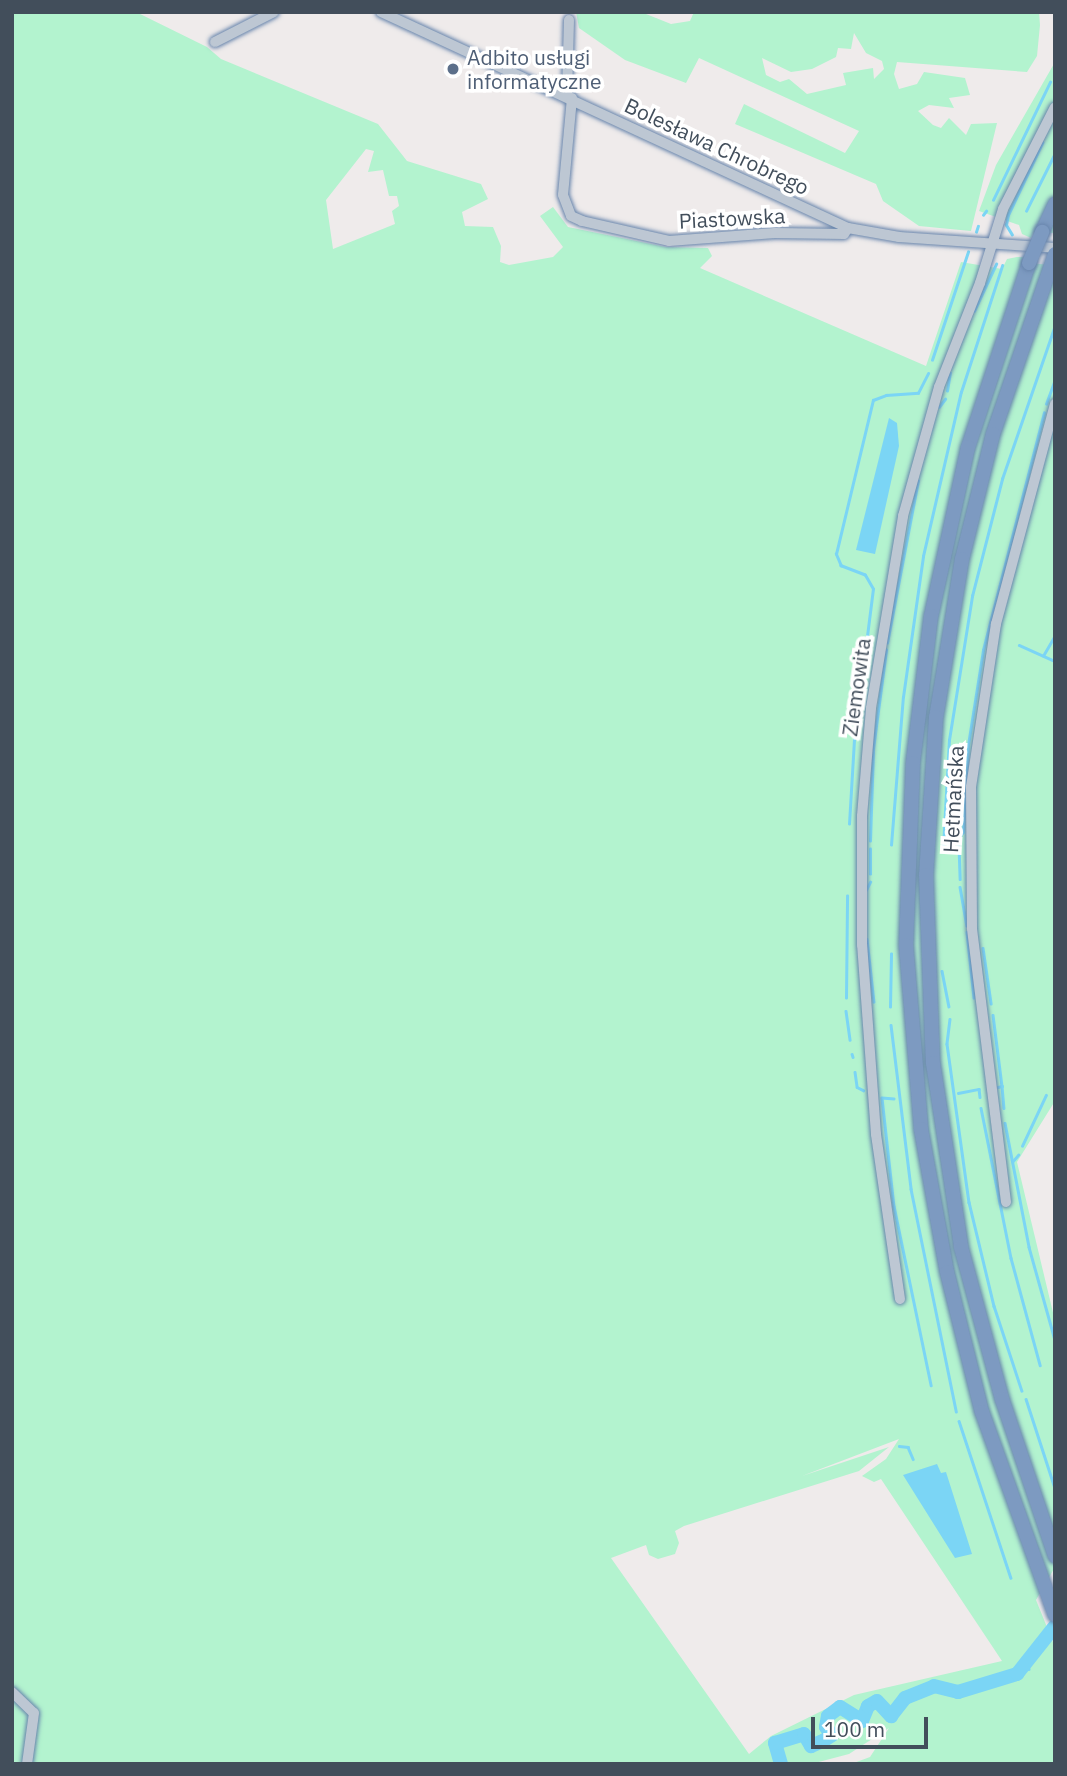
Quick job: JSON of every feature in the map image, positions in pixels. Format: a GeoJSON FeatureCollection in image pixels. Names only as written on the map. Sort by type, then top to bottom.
{"type":"FeatureCollection","features":[{"type":"Feature","properties":{"kind":"highway"},"geometry":{"type":"LineString","coordinates":[[1055,204],[1029,264],[968,447],[930,616],[913,763],[906,945],[915,1077],[936,1223],[982,1412],[1055,1615]]}},
{"type":"Feature","properties":{"kind":"highway"},"geometry":{"type":"LineString","coordinates":[[1053,260],[993,434],[962,559],[939,695],[926,876],[933,1063],[959,1235],[997,1381],[1055,1556]]}},
{"type":"Feature","properties":{"kind":"street"},"geometry":{"type":"LineString","coordinates":[[215,42],[274,12]]}},
{"type":"Feature","properties":{"kind":"street","name":"Bolesława Chrobrego"},"geometry":{"type":"LineString","coordinates":[[380,12],[570,97],[848,229],[1055,248]]}},
{"type":"Feature","properties":{"kind":"street","name":"Piastowska"},"geometry":{"type":"LineString","coordinates":[[569,20],[570,97],[564,195],[571,216],[582,222],[669,241],[775,233],[837,234],[848,229]]}},
{"type":"Feature","properties":{"kind":"street","name":"Ziemowita"},"geometry":{"type":"LineString","coordinates":[[900,1299],[881,1184],[862,945],[866,760],[883,628],[915,468],[957,333],[980,283],[1003,209],[1055,107]]}},
{"type":"Feature","properties":{"kind":"street","name":"Hetmańska"},"geometry":{"type":"LineString","coordinates":[[1006,1202],[972,928],[971,788],[990,651],[1055,404]]}},
{"type":"Feature","properties":{"kind":"street"},"geometry":{"type":"LineString","coordinates":[[12,1692],[34,1713],[27,1764]]}},
{"type":"Feature","properties":{"kind":"green space"},"geometry":{"type":"Polygon","coordinates":[[[12,12],[136,12],[207,47],[221,59],[378,124],[407,161],[481,184],[488,199],[462,212],[465,226],[493,227],[501,246],[500,262],[509,265],[553,257],[563,247],[540,216],[553,207],[568,227],[666,247],[708,248],[712,256],[700,268],[926,366],[961,262],[1002,269],[1007,259],[1023,257],[1022,263],[1055,265],[1055,1101],[1017,1162],[1055,1321],[1055,1567],[1036,1600],[1055,1647],[1055,1764],[851,1764],[870,1757],[889,1728],[849,1754],[811,1764],[13,1764],[12,12]],[[366,149],[326,200],[333,249],[395,224],[392,211],[399,206],[397,196],[389,196],[383,170],[368,172],[374,151],[366,149]],[[899,1439],[802,1476],[889,1447],[859,1471],[684,1526],[675,1531],[679,1543],[675,1554],[658,1559],[649,1555],[646,1545],[611,1558],[749,1754],[771,1736],[854,1695],[1002,1661],[881,1479],[874,1482],[862,1476],[886,1459],[899,1439]]]}},
{"type":"Feature","properties":{"kind":"green space"},"geometry":{"type":"Polygon","coordinates":[[[576,12],[641,12],[671,24],[690,21],[694,12],[1039,12],[1040,25],[1037,56],[1027,72],[897,62],[894,74],[899,89],[917,84],[924,72],[965,78],[970,95],[949,98],[954,108],[929,105],[918,111],[933,125],[941,128],[949,118],[966,135],[971,124],[997,123],[971,231],[919,226],[883,201],[876,184],[735,124],[744,104],[845,153],[859,131],[699,58],[686,83],[625,60],[579,28],[576,12]],[[854,33],[851,49],[838,48],[836,57],[812,69],[791,72],[762,58],[766,75],[780,82],[789,79],[807,94],[846,85],[843,73],[873,68],[874,79],[884,69],[882,61],[866,53],[854,33]]]}},
{"type":"Feature","properties":{"kind":"green space"},"geometry":{"type":"Polygon","coordinates":[[[1055,62],[1055,233],[1034,232],[1031,238],[1022,234],[1019,225],[979,211],[996,165],[1055,62]]]}},
{"type":"Feature","properties":{"kind":"water"},"geometry":{"type":"Polygon","coordinates":[[[889,418],[897,423],[899,446],[875,554],[856,550],[889,418]]]}},
{"type":"Feature","properties":{"kind":"water"},"geometry":{"type":"Polygon","coordinates":[[[937,1464],[941,1473],[946,1472],[972,1554],[955,1558],[903,1475],[937,1464]]]}},
{"type":"Feature","properties":{"kind":"waterway"},"geometry":{"type":"LineString","coordinates":[[993,200],[1050,82]]}},
{"type":"Feature","properties":{"kind":"waterway"},"geometry":{"type":"LineString","coordinates":[[1012,235],[1006,225],[1008,215],[1042,143]]}},
{"type":"Feature","properties":{"kind":"waterway"},"geometry":{"type":"LineString","coordinates":[[1026,211],[1055,153]]}},
{"type":"Feature","properties":{"kind":"waterway"},"geometry":{"type":"LineString","coordinates":[[983,215],[986,211]]}},
{"type":"Feature","properties":{"kind":"waterway"},"geometry":{"type":"LineString","coordinates":[[976,232],[978,226]]}},
{"type":"Feature","properties":{"kind":"waterway"},"geometry":{"type":"LineString","coordinates":[[932,360],[968,252]]}},
{"type":"Feature","properties":{"kind":"waterway"},"geometry":{"type":"LineString","coordinates":[[974,311],[996,264]]}},
{"type":"Feature","properties":{"kind":"waterway"},"geometry":{"type":"LineString","coordinates":[[891,845],[903,697],[923,556],[961,392],[1002,266]]}},
{"type":"Feature","properties":{"kind":"waterway"},"geometry":{"type":"LineString","coordinates":[[943,847],[949,740],[972,596],[1002,479],[1055,325]]}},
{"type":"Feature","properties":{"kind":"waterway"},"geometry":{"type":"LineString","coordinates":[[849,824],[854,739],[873,589],[865,575],[841,566],[836,554],[873,400],[886,395],[918,393],[928,373]]}},
{"type":"Feature","properties":{"kind":"waterway"},"geometry":{"type":"LineString","coordinates":[[947,391],[950,373]]}},
{"type":"Feature","properties":{"kind":"waterway"},"geometry":{"type":"LineString","coordinates":[[1046,404],[1055,379]]}},
{"type":"Feature","properties":{"kind":"waterway"},"geometry":{"type":"LineString","coordinates":[[939,407],[945,399]]}},
{"type":"Feature","properties":{"kind":"waterway"},"geometry":{"type":"LineString","coordinates":[[959,837],[963,832],[968,745],[983,650],[1044,413]]}},
{"type":"Feature","properties":{"kind":"waterway"},"geometry":{"type":"LineString","coordinates":[[887,643],[918,481]]}},
{"type":"Feature","properties":{"kind":"waterway"},"geometry":{"type":"LineString","coordinates":[[1043,656],[1055,635]]}},
{"type":"Feature","properties":{"kind":"waterway"},"geometry":{"type":"LineString","coordinates":[[1019,645],[1055,661]]}},
{"type":"Feature","properties":{"kind":"waterway"},"geometry":{"type":"LineString","coordinates":[[870,841],[873,749],[886,650]]}},
{"type":"Feature","properties":{"kind":"waterway"},"geometry":{"type":"LineString","coordinates":[[959,846],[960,879]]}},
{"type":"Feature","properties":{"kind":"waterway"},"geometry":{"type":"LineString","coordinates":[[870,849],[870,874]]}},
{"type":"Feature","properties":{"kind":"waterway"},"geometry":{"type":"LineString","coordinates":[[866,890],[870,882]]}},
{"type":"Feature","properties":{"kind":"waterway"},"geometry":{"type":"LineString","coordinates":[[960,887],[967,925]]}},
{"type":"Feature","properties":{"kind":"waterway"},"geometry":{"type":"LineString","coordinates":[[846,998],[847,896]]}},
{"type":"Feature","properties":{"kind":"waterway"},"geometry":{"type":"LineString","coordinates":[[967,932],[974,998]]}},
{"type":"Feature","properties":{"kind":"waterway"},"geometry":{"type":"LineString","coordinates":[[867,939],[874,1002]]}},
{"type":"Feature","properties":{"kind":"waterway"},"geometry":{"type":"LineString","coordinates":[[983,948],[991,1003]]}},
{"type":"Feature","properties":{"kind":"waterway"},"geometry":{"type":"LineString","coordinates":[[890,1007],[891,954]]}},
{"type":"Feature","properties":{"kind":"waterway"},"geometry":{"type":"LineString","coordinates":[[942,971],[949,1006]]}},
{"type":"Feature","properties":{"kind":"waterway"},"geometry":{"type":"LineString","coordinates":[[846,1011],[850,1040]]}},
{"type":"Feature","properties":{"kind":"waterway"},"geometry":{"type":"LineString","coordinates":[[993,1015],[1002,1086]]}},
{"type":"Feature","properties":{"kind":"waterway"},"geometry":{"type":"LineString","coordinates":[[950,1019],[947,1044],[969,1202],[994,1306],[1022,1391]]}},
{"type":"Feature","properties":{"kind":"waterway"},"geometry":{"type":"LineString","coordinates":[[891,1025],[911,1189],[956,1411]]}},
{"type":"Feature","properties":{"kind":"waterway"},"geometry":{"type":"LineString","coordinates":[[855,1072],[857,1087],[863,1090]]}},
{"type":"Feature","properties":{"kind":"waterway"},"geometry":{"type":"LineString","coordinates":[[998,1087],[1002,1086],[1004,1108]]}},
{"type":"Feature","properties":{"kind":"waterway"},"geometry":{"type":"LineString","coordinates":[[958,1093],[979,1089],[980,1097]]}},
{"type":"Feature","properties":{"kind":"waterway"},"geometry":{"type":"LineString","coordinates":[[1022,1146],[1046,1095]]}},
{"type":"Feature","properties":{"kind":"waterway"},"geometry":{"type":"LineString","coordinates":[[894,1099],[882,1098],[894,1206],[931,1385]]}},
{"type":"Feature","properties":{"kind":"waterway"},"geometry":{"type":"LineString","coordinates":[[981,1108],[1011,1258],[1040,1365]]}},
{"type":"Feature","properties":{"kind":"waterway"},"geometry":{"type":"LineString","coordinates":[[1005,1123],[1029,1247],[1055,1340]]}},
{"type":"Feature","properties":{"kind":"waterway"},"geometry":{"type":"LineString","coordinates":[[1013,1161],[1018,1155]]}},
{"type":"Feature","properties":{"kind":"waterway"},"geometry":{"type":"LineString","coordinates":[[1026,1399],[1055,1488]]}},
{"type":"Feature","properties":{"kind":"waterway"},"geometry":{"type":"LineString","coordinates":[[959,1421],[1011,1578]]}},
{"type":"Feature","properties":{"kind":"waterway"},"geometry":{"type":"LineString","coordinates":[[899,1446],[908,1447],[913,1459]]}},
{"type":"Feature","properties":{"kind":"waterway"},"geometry":{"type":"LineString","coordinates":[[781,1764],[775,1743],[804,1734],[811,1746],[823,1741],[832,1735],[826,1727],[828,1716],[840,1707],[862,1721],[868,1706],[877,1701],[891,1716],[905,1698],[934,1686],[958,1692],[1017,1674],[1055,1626]]}},
{"type":"Feature","properties":{"kind":"waterway"},"geometry":{"type":"LineString","coordinates":[[1036,1644],[1041,1649]]}},
{"type":"Feature","properties":{"kind":"place","name":"Adbito usługi informatyczne"},"geometry":{"type":"Point","coordinates":[453,69]}}]}
